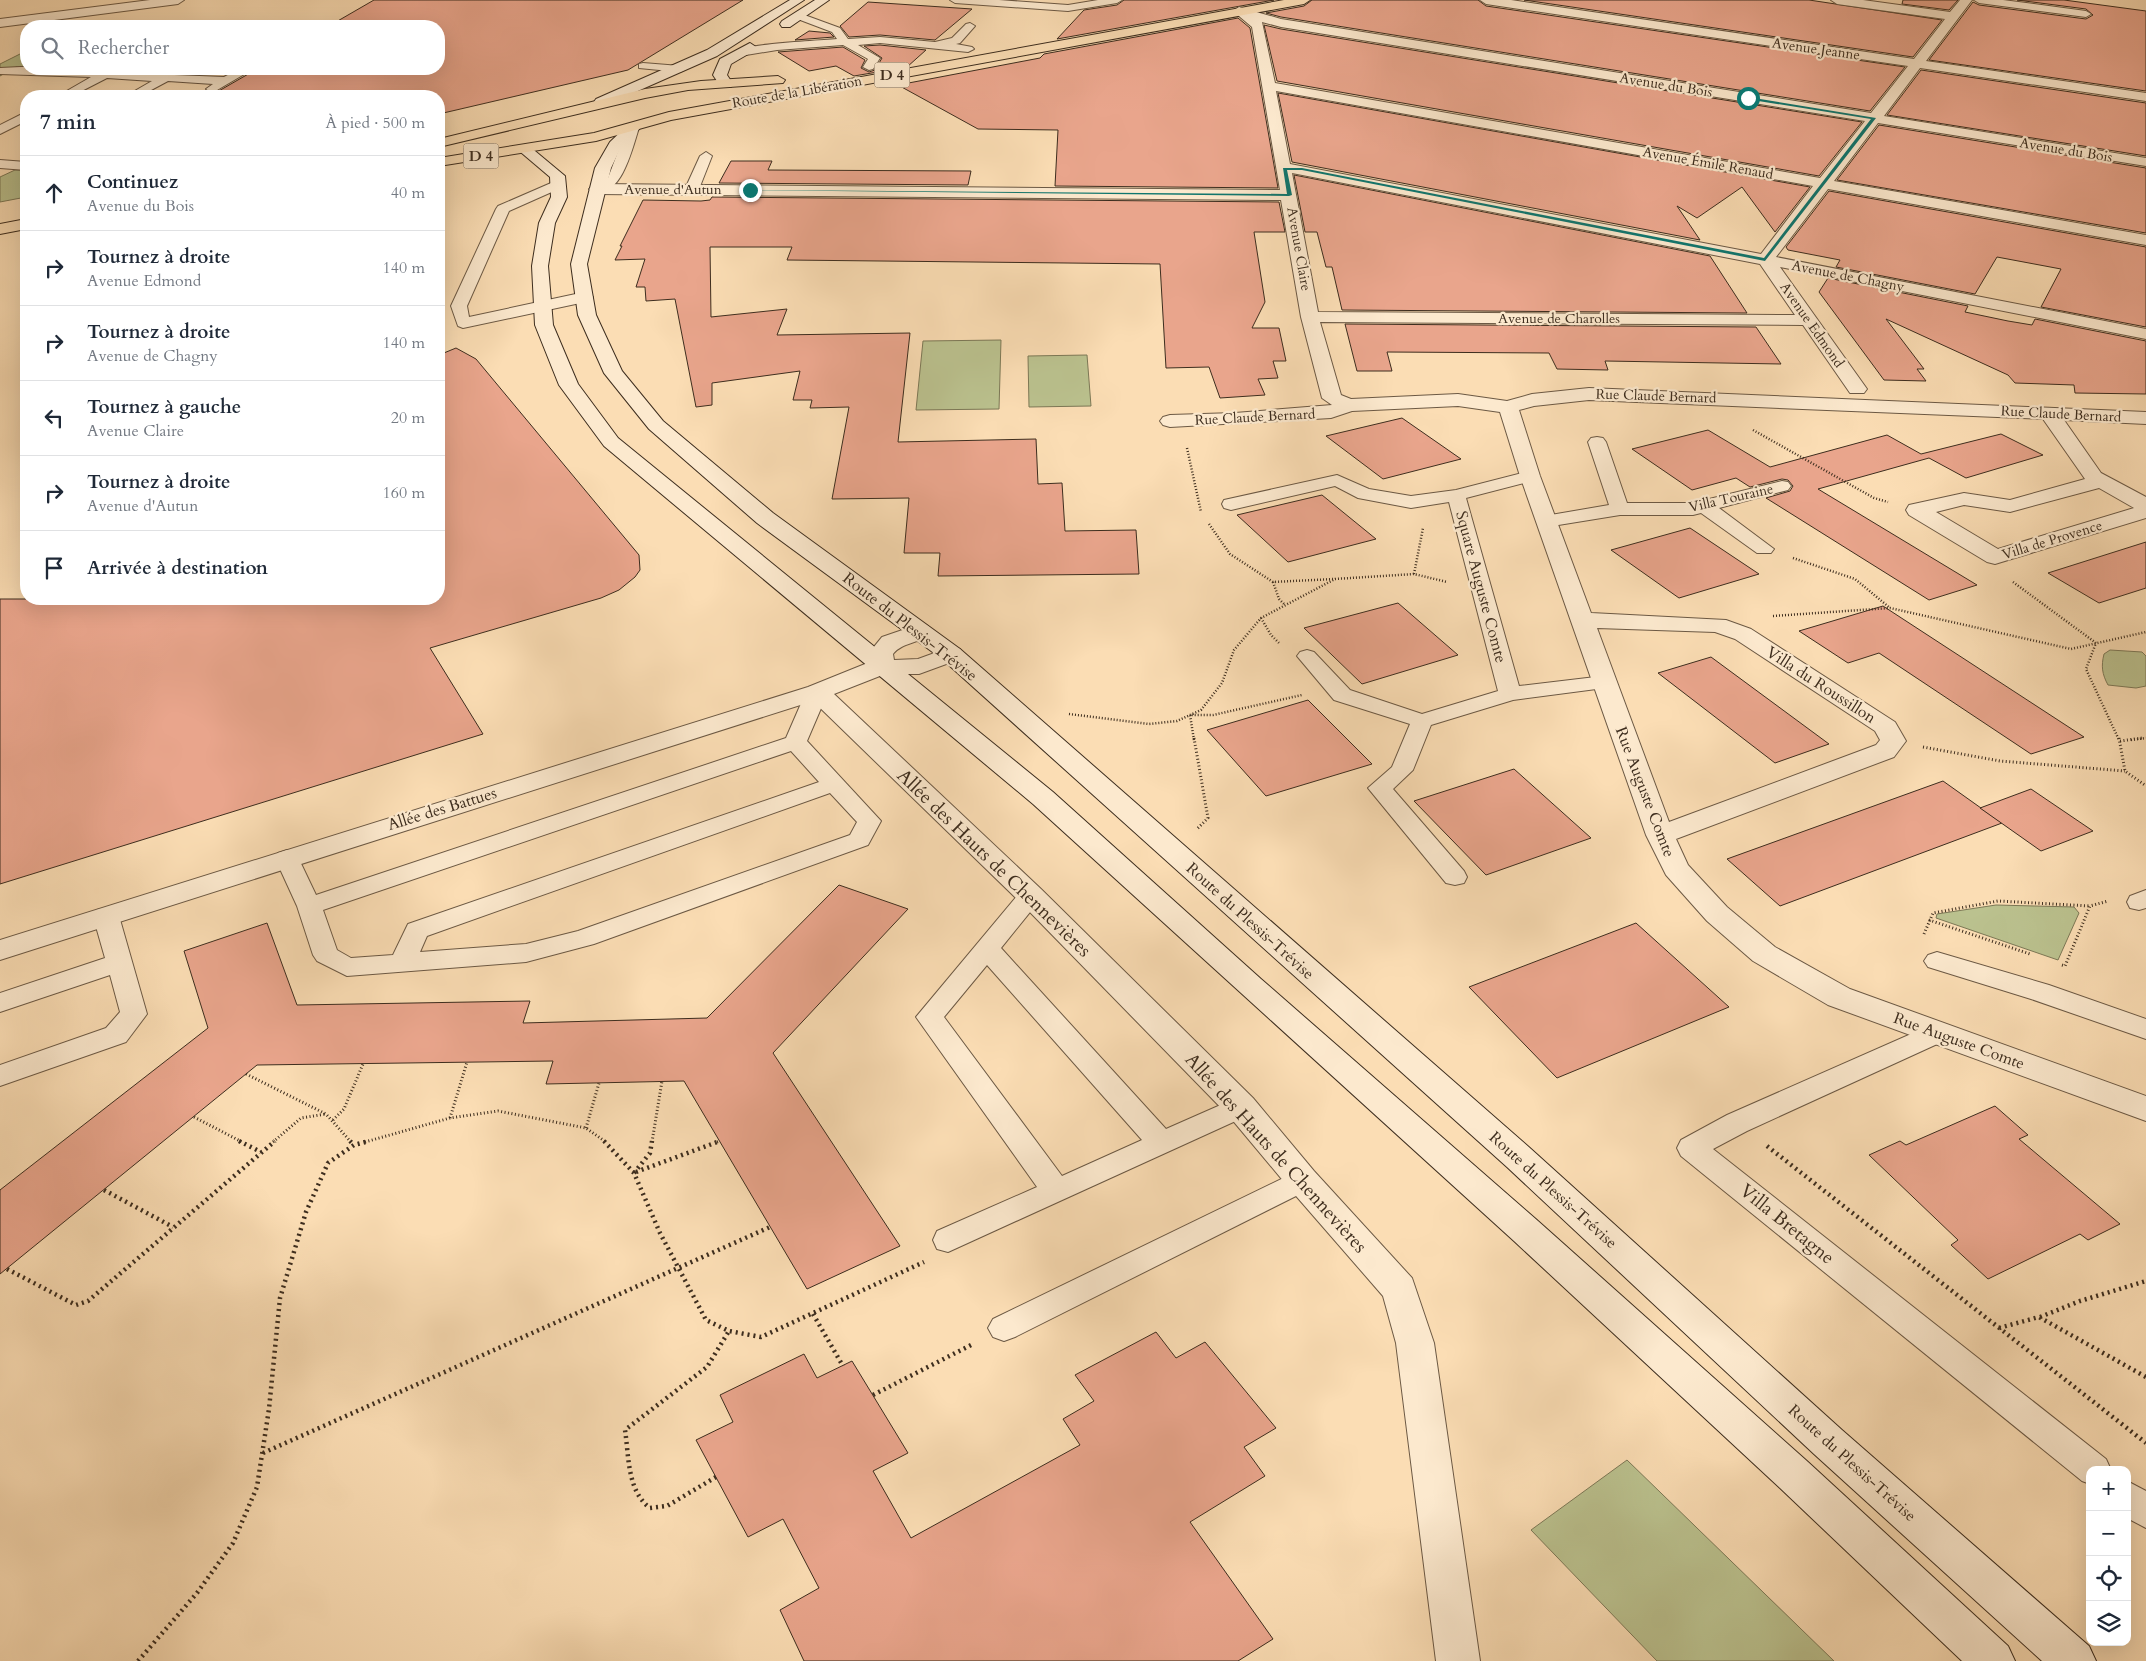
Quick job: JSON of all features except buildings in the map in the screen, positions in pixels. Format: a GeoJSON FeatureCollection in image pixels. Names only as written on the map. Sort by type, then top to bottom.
{"type":"FeatureCollection","features":[{"type":"Feature","properties":{"kind":"main road","name":"Route de la Libération"},"geometry":{"type":"LineString","coordinates":[[812,76],[968,49],[1240,12],[1275,0]]}},
{"type":"Feature","properties":{"kind":"main road","name":"Route de la Libération"},"geometry":{"type":"LineString","coordinates":[[445,161],[596,137],[670,116],[1304,0]]}},
{"type":"Feature","properties":{"kind":"main road","name":"Route de la Libération"},"geometry":{"type":"LineString","coordinates":[[445,141],[601,102],[679,87],[795,78]]}},
{"type":"Feature","properties":{"kind":"main road"},"geometry":{"type":"LineString","coordinates":[[670,116],[719,99],[730,90],[726,84]]}},
{"type":"Feature","properties":{"kind":"main road"},"geometry":{"type":"LineString","coordinates":[[524,150],[515,141],[519,135],[574,118],[601,102]]}},
{"type":"Feature","properties":{"kind":"main road"},"geometry":{"type":"LineString","coordinates":[[0,222],[20,219]]}},
{"type":"Feature","properties":{"kind":"main road"},"geometry":{"type":"LineString","coordinates":[[0,229],[20,225]]}},
{"type":"Feature","properties":{"kind":"main road"},"geometry":{"type":"LineString","coordinates":[[0,239],[20,235]]}},
{"type":"Feature","properties":{"kind":"street"},"geometry":{"type":"LineString","coordinates":[[29,20],[178,0]]}},
{"type":"Feature","properties":{"kind":"street"},"geometry":{"type":"LineString","coordinates":[[601,102],[680,69],[712,53],[798,0]]}},
{"type":"Feature","properties":{"kind":"street"},"geometry":{"type":"LineString","coordinates":[[726,84],[720,75],[725,62],[823,0]]}},
{"type":"Feature","properties":{"kind":"street","name":"Avenue Jeanne"},"geometry":{"type":"LineString","coordinates":[[1486,0],[2146,97]]}},
{"type":"Feature","properties":{"kind":"street"},"geometry":{"type":"LineString","coordinates":[[1837,0],[1953,16]]}},
{"type":"Feature","properties":{"kind":"street"},"geometry":{"type":"LineString","coordinates":[[1765,259],[1966,0]]}},
{"type":"Feature","properties":{"kind":"street"},"geometry":{"type":"LineString","coordinates":[[7,7],[14,22]]}},
{"type":"Feature","properties":{"kind":"street","name":"Avenue Claire"},"geometry":{"type":"LineString","coordinates":[[1240,12],[1258,27],[1285,168],[1310,317],[1332,398],[1349,405]]}},
{"type":"Feature","properties":{"kind":"street","name":"Avenue du Bois"},"geometry":{"type":"LineString","coordinates":[[1240,12],[1274,22],[2146,162]]}},
{"type":"Feature","properties":{"kind":"street"},"geometry":{"type":"LineString","coordinates":[[0,23],[20,21]]}},
{"type":"Feature","properties":{"kind":"street","name":"Avenue Émile Renaud"},"geometry":{"type":"LineString","coordinates":[[1269,86],[2146,240]]}},
{"type":"Feature","properties":{"kind":"street","name":"Route du Plessis-Trévise"},"geometry":{"type":"LineString","coordinates":[[632,128],[613,148],[603,168],[580,264],[588,315],[613,373],[656,425],[765,518],[951,654],[1519,1158],[1828,1442],[2074,1661]]}},
{"type":"Feature","properties":{"kind":"street"},"geometry":{"type":"LineString","coordinates":[[524,150],[557,176],[558,184],[559,197],[548,223],[540,266],[544,325],[569,385],[612,442],[1043,798],[1250,986],[1526,1230],[1794,1475],[1993,1661]]}},
{"type":"Feature","properties":{"kind":"street","name":"Avenue de Chagny"},"geometry":{"type":"LineString","coordinates":[[1285,168],[1302,169],[2146,334]]}},
{"type":"Feature","properties":{"kind":"street","name":"Avenue d'Autun"},"geometry":{"type":"LineString","coordinates":[[597,189],[1289,195]]}},
{"type":"Feature","properties":{"kind":"street","name":"Avenue Edmond"},"geometry":{"type":"LineString","coordinates":[[1765,259],[1857,389]]}},
{"type":"Feature","properties":{"kind":"street","name":"Avenue de Charolles"},"geometry":{"type":"LineString","coordinates":[[1310,317],[1808,320]]}},
{"type":"Feature","properties":{"kind":"street","name":"Rue Claude Bernard"},"geometry":{"type":"LineString","coordinates":[[1170,421],[1235,419],[1331,412],[1349,405],[1458,400],[1508,407],[1532,400],[1589,394],[2146,418]]}},
{"type":"Feature","properties":{"kind":"street","name":"Rue Auguste Comte"},"geometry":{"type":"LineString","coordinates":[[1508,407],[1530,476],[1660,836],[1676,869],[1716,914],[1764,954],[1839,997],[2146,1109]]}},
{"type":"Feature","properties":{"kind":"street"},"geometry":{"type":"LineString","coordinates":[[2049,413],[2094,478],[2146,506]]}},
{"type":"Feature","properties":{"kind":"street"},"geometry":{"type":"LineString","coordinates":[[1918,510],[1964,499],[2010,506],[2101,482]]}},
{"type":"Feature","properties":{"kind":"street","name":"Villa de Provence"},"geometry":{"type":"LineString","coordinates":[[1918,510],[1995,557],[2146,511]]}},
{"type":"Feature","properties":{"kind":"street","name":"Villa du Roussillon"},"geometry":{"type":"LineString","coordinates":[[1582,620],[1718,625],[1742,634],[1886,727],[1893,741]]}},
{"type":"Feature","properties":{"kind":"street"},"geometry":{"type":"LineString","coordinates":[[883,666],[881,653],[890,642],[920,631]]}},
{"type":"Feature","properties":{"kind":"street"},"geometry":{"type":"LineString","coordinates":[[883,666],[900,669],[918,668],[951,654]]}},
{"type":"Feature","properties":{"kind":"street","name":"Allée des Battues"},"geometry":{"type":"LineString","coordinates":[[0,950],[817,692],[883,666]]}},
{"type":"Feature","properties":{"kind":"street","name":"Allée des Hauts de Chennevières"},"geometry":{"type":"LineString","coordinates":[[817,692],[1031,896],[1241,1107],[1398,1289],[1415,1343],[1458,1661]]}},
{"type":"Feature","properties":{"kind":"street"},"geometry":{"type":"LineString","coordinates":[[1660,836],[1885,751],[1893,741]]}},
{"type":"Feature","properties":{"kind":"lane"},"geometry":{"type":"LineString","coordinates":[[955,0],[1068,8],[1117,0]]}},
{"type":"Feature","properties":{"kind":"lane"},"geometry":{"type":"LineString","coordinates":[[1979,0],[2086,14]]}},
{"type":"Feature","properties":{"kind":"lane"},"geometry":{"type":"LineString","coordinates":[[799,16],[836,30],[845,42],[874,58],[869,67]]}},
{"type":"Feature","properties":{"kind":"lane"},"geometry":{"type":"LineString","coordinates":[[935,46],[956,41],[970,26]]}},
{"type":"Feature","properties":{"kind":"lane"},"geometry":{"type":"LineString","coordinates":[[740,53],[777,47],[880,40],[968,49]]}},
{"type":"Feature","properties":{"kind":"lane"},"geometry":{"type":"LineString","coordinates":[[643,66],[680,69]]}},
{"type":"Feature","properties":{"kind":"lane"},"geometry":{"type":"LineString","coordinates":[[0,71],[20,70]]}},
{"type":"Feature","properties":{"kind":"lane"},"geometry":{"type":"LineString","coordinates":[[75,90],[104,75]]}},
{"type":"Feature","properties":{"kind":"lane"},"geometry":{"type":"LineString","coordinates":[[121,75],[226,81]]}},
{"type":"Feature","properties":{"kind":"lane"},"geometry":{"type":"LineString","coordinates":[[143,90],[171,75]]}},
{"type":"Feature","properties":{"kind":"lane"},"geometry":{"type":"LineString","coordinates":[[210,90],[236,75]]}},
{"type":"Feature","properties":{"kind":"lane"},"geometry":{"type":"LineString","coordinates":[[0,130],[20,119]]}},
{"type":"Feature","properties":{"kind":"lane"},"geometry":{"type":"LineString","coordinates":[[0,130],[20,132]]}},
{"type":"Feature","properties":{"kind":"lane"},"geometry":{"type":"LineString","coordinates":[[692,189],[706,156]]}},
{"type":"Feature","properties":{"kind":"lane"},"geometry":{"type":"LineString","coordinates":[[0,164],[20,166]]}},
{"type":"Feature","properties":{"kind":"lane"},"geometry":{"type":"LineString","coordinates":[[558,184],[504,209],[459,306],[463,323],[585,297]]}},
{"type":"Feature","properties":{"kind":"lane"},"geometry":{"type":"LineString","coordinates":[[1597,442],[1620,509]]}},
{"type":"Feature","properties":{"kind":"lane","name":"Square Auguste Comte"},"geometry":{"type":"LineString","coordinates":[[1510,694],[1456,495],[1530,476]]}},
{"type":"Feature","properties":{"kind":"lane"},"geometry":{"type":"LineString","coordinates":[[1231,504],[1337,480],[1364,494],[1412,502],[1456,495]]}},
{"type":"Feature","properties":{"kind":"lane","name":"Villa Touraine"},"geometry":{"type":"LineString","coordinates":[[1546,521],[1620,509],[1693,509],[1782,486]]}},
{"type":"Feature","properties":{"kind":"lane"},"geometry":{"type":"LineString","coordinates":[[1704,506],[1764,549]]}},
{"type":"Feature","properties":{"kind":"lane"},"geometry":{"type":"LineString","coordinates":[[1307,656],[1342,695],[1422,721],[1510,694],[1604,682]]}},
{"type":"Feature","properties":{"kind":"lane"},"geometry":{"type":"LineString","coordinates":[[310,906],[795,742],[817,692]]}},
{"type":"Feature","properties":{"kind":"lane"},"geometry":{"type":"LineString","coordinates":[[1422,721],[1402,770],[1380,788],[1455,877]]}},
{"type":"Feature","properties":{"kind":"lane"},"geometry":{"type":"LineString","coordinates":[[288,858],[310,906],[326,955],[347,967],[526,953],[585,938],[860,840],[869,820],[795,742]]}},
{"type":"Feature","properties":{"kind":"lane"},"geometry":{"type":"LineString","coordinates":[[402,963],[416,930],[835,784]]}},
{"type":"Feature","properties":{"kind":"lane"},"geometry":{"type":"LineString","coordinates":[[1031,896],[929,1017],[1056,1190]]}},
{"type":"Feature","properties":{"kind":"lane"},"geometry":{"type":"LineString","coordinates":[[0,1076],[116,1035],[134,1014],[106,916]]}},
{"type":"Feature","properties":{"kind":"lane"},"geometry":{"type":"LineString","coordinates":[[986,948],[1161,1142]]}},
{"type":"Feature","properties":{"kind":"lane"},"geometry":{"type":"LineString","coordinates":[[1937,961],[2040,992],[2146,1029]]}},
{"type":"Feature","properties":{"kind":"lane"},"geometry":{"type":"LineString","coordinates":[[0,1004],[119,963]]}},
{"type":"Feature","properties":{"kind":"lane","name":"Villa Bretagne"},"geometry":{"type":"LineString","coordinates":[[1936,1032],[1736,1123],[1691,1148],[2089,1466]]}},
{"type":"Feature","properties":{"kind":"lane"},"geometry":{"type":"LineString","coordinates":[[948,1240],[1241,1107]]}},
{"type":"Feature","properties":{"kind":"lane"},"geometry":{"type":"LineString","coordinates":[[1004,1328],[1302,1180]]}},
{"type":"Feature","properties":{"kind":"lane"},"geometry":{"type":"LineString","coordinates":[[2131,1500],[2146,1512]]}},
{"type":"Feature","properties":{"kind":"path"},"geometry":{"type":"LineString","coordinates":[[1716,398],[1729,416],[1799,457],[1874,498],[1918,510]]}},
{"type":"Feature","properties":{"kind":"path"},"geometry":{"type":"LineString","coordinates":[[1414,574],[1424,523],[1465,528]]}},
{"type":"Feature","properties":{"kind":"path"},"geometry":{"type":"LineString","coordinates":[[1764,549],[1855,579],[1890,608]]}},
{"type":"Feature","properties":{"kind":"path"},"geometry":{"type":"LineString","coordinates":[[1995,557],[1996,569],[2096,643]]}},
{"type":"Feature","properties":{"kind":"path"},"geometry":{"type":"LineString","coordinates":[[1066,714],[1149,724],[1177,721],[1201,710],[1222,683],[1234,650],[1261,618],[1335,579],[1414,574],[1482,591]]}},
{"type":"Feature","properties":{"kind":"path"},"geometry":{"type":"LineString","coordinates":[[1272,582],[1279,598],[1286,605]]}},
{"type":"Feature","properties":{"kind":"path"},"geometry":{"type":"LineString","coordinates":[[1718,625],[1771,617],[1890,608],[2071,649],[2146,632]]}},
{"type":"Feature","properties":{"kind":"path"},"geometry":{"type":"LineString","coordinates":[[1261,618],[1272,635]]}},
{"type":"Feature","properties":{"kind":"path"},"geometry":{"type":"LineString","coordinates":[[2096,643],[2086,669],[2120,741],[2125,771]]}},
{"type":"Feature","properties":{"kind":"path"},"geometry":{"type":"LineString","coordinates":[[1190,715],[1213,715],[1298,695],[1342,695]]}},
{"type":"Feature","properties":{"kind":"path"},"geometry":{"type":"LineString","coordinates":[[1174,853],[1208,818],[1190,715]]}},
{"type":"Feature","properties":{"kind":"path"},"geometry":{"type":"LineString","coordinates":[[2120,741],[2146,738]]}},
{"type":"Feature","properties":{"kind":"path"},"geometry":{"type":"LineString","coordinates":[[1893,741],[2000,761],[2125,771],[2146,786]]}},
{"type":"Feature","properties":{"kind":"path"},"geometry":{"type":"LineString","coordinates":[[1923,936],[1933,913],[1998,901],[2090,906],[2106,902]]}},
{"type":"Feature","properties":{"kind":"path"},"geometry":{"type":"LineString","coordinates":[[2056,963],[2065,966],[2090,906]]}},
{"type":"Feature","properties":{"kind":"path"},"geometry":{"type":"LineString","coordinates":[[1929,920],[2038,957]]}},
{"type":"Feature","properties":{"kind":"path"},"geometry":{"type":"LineString","coordinates":[[450,1118],[466,1062]]}},
{"type":"Feature","properties":{"kind":"path"},"geometry":{"type":"LineString","coordinates":[[333,1120],[344,1109],[363,1064]]}},
{"type":"Feature","properties":{"kind":"path"},"geometry":{"type":"LineString","coordinates":[[246,1074],[326,1114],[354,1145]]}},
{"type":"Feature","properties":{"kind":"path"},"geometry":{"type":"LineString","coordinates":[[634,1173],[650,1153],[662,1081]]}},
{"type":"Feature","properties":{"kind":"path"},"geometry":{"type":"LineString","coordinates":[[586,1128],[599,1083]]}},
{"type":"Feature","properties":{"kind":"path"},"geometry":{"type":"LineString","coordinates":[[138,1661],[198,1593],[233,1543],[257,1487],[263,1453],[280,1298],[306,1212],[328,1163],[354,1145],[450,1118],[498,1111],[586,1128],[610,1145],[634,1173],[660,1233],[706,1320],[728,1331],[761,1337],[929,1260],[948,1240]]}},
{"type":"Feature","properties":{"kind":"path"},"geometry":{"type":"LineString","coordinates":[[7,1269],[76,1305],[88,1301],[301,1118],[326,1114]]}},
{"type":"Feature","properties":{"kind":"path"},"geometry":{"type":"LineString","coordinates":[[194,1117],[261,1152]]}},
{"type":"Feature","properties":{"kind":"path"},"geometry":{"type":"LineString","coordinates":[[1736,1123],[2146,1443]]}},
{"type":"Feature","properties":{"kind":"path"},"geometry":{"type":"LineString","coordinates":[[634,1173],[720,1141]]}},
{"type":"Feature","properties":{"kind":"path"},"geometry":{"type":"LineString","coordinates":[[104,1190],[173,1227]]}},
{"type":"Feature","properties":{"kind":"path"},"geometry":{"type":"LineString","coordinates":[[263,1453],[770,1227]]}},
{"type":"Feature","properties":{"kind":"path"},"geometry":{"type":"LineString","coordinates":[[1998,1328],[2039,1317],[2080,1301],[2146,1281]]}},
{"type":"Feature","properties":{"kind":"path"},"geometry":{"type":"LineString","coordinates":[[813,1314],[842,1366]]}},
{"type":"Feature","properties":{"kind":"path"},"geometry":{"type":"LineString","coordinates":[[2039,1317],[2146,1377]]}},
{"type":"Feature","properties":{"kind":"path"},"geometry":{"type":"LineString","coordinates":[[873,1395],[1004,1328]]}},
{"type":"Feature","properties":{"kind":"path"},"geometry":{"type":"LineString","coordinates":[[716,1477],[662,1508],[650,1508],[641,1504],[634,1489],[625,1430],[707,1366],[728,1331]]}},
{"type":"Feature","properties":{"kind":"green space"},"geometry":{"type":"Polygon","coordinates":[[[20,54],[20,67],[16,67],[0,76],[0,64],[20,54]]]}},
{"type":"Feature","properties":{"kind":"green space"},"geometry":{"type":"Polygon","coordinates":[[[15,170],[20,170],[20,198],[0,202],[0,177],[15,170]]]}},
{"type":"Feature","properties":{"kind":"green space"},"geometry":{"type":"Polygon","coordinates":[[[1001,340],[999,409],[916,410],[923,341],[1001,340]]]}},
{"type":"Feature","properties":{"kind":"green space"},"geometry":{"type":"Polygon","coordinates":[[[1087,355],[1091,406],[1029,407],[1028,356],[1087,355]]]}},
{"type":"Feature","properties":{"kind":"green space"},"geometry":{"type":"Polygon","coordinates":[[[2110,650],[2142,652],[2146,656],[2146,686],[2136,688],[2108,685],[2103,674],[2103,662],[2104,654],[2110,650]]]}},
{"type":"Feature","properties":{"kind":"green space"},"geometry":{"type":"Polygon","coordinates":[[[1996,905],[2074,907],[2079,913],[2058,960],[1936,918],[1937,914],[1996,905]]]}},
{"type":"Feature","properties":{"kind":"green space"},"geometry":{"type":"Polygon","coordinates":[[[1627,1460],[1834,1661],[1657,1661],[1531,1530],[1627,1460]]]}},
{"type":"Feature","properties":{"kind":"route"},"geometry":{"type":"LineString","coordinates":[[750,190],[1289,195],[1285,168],[1302,169],[1765,259],[1874,118],[1748,98]]}}]}
